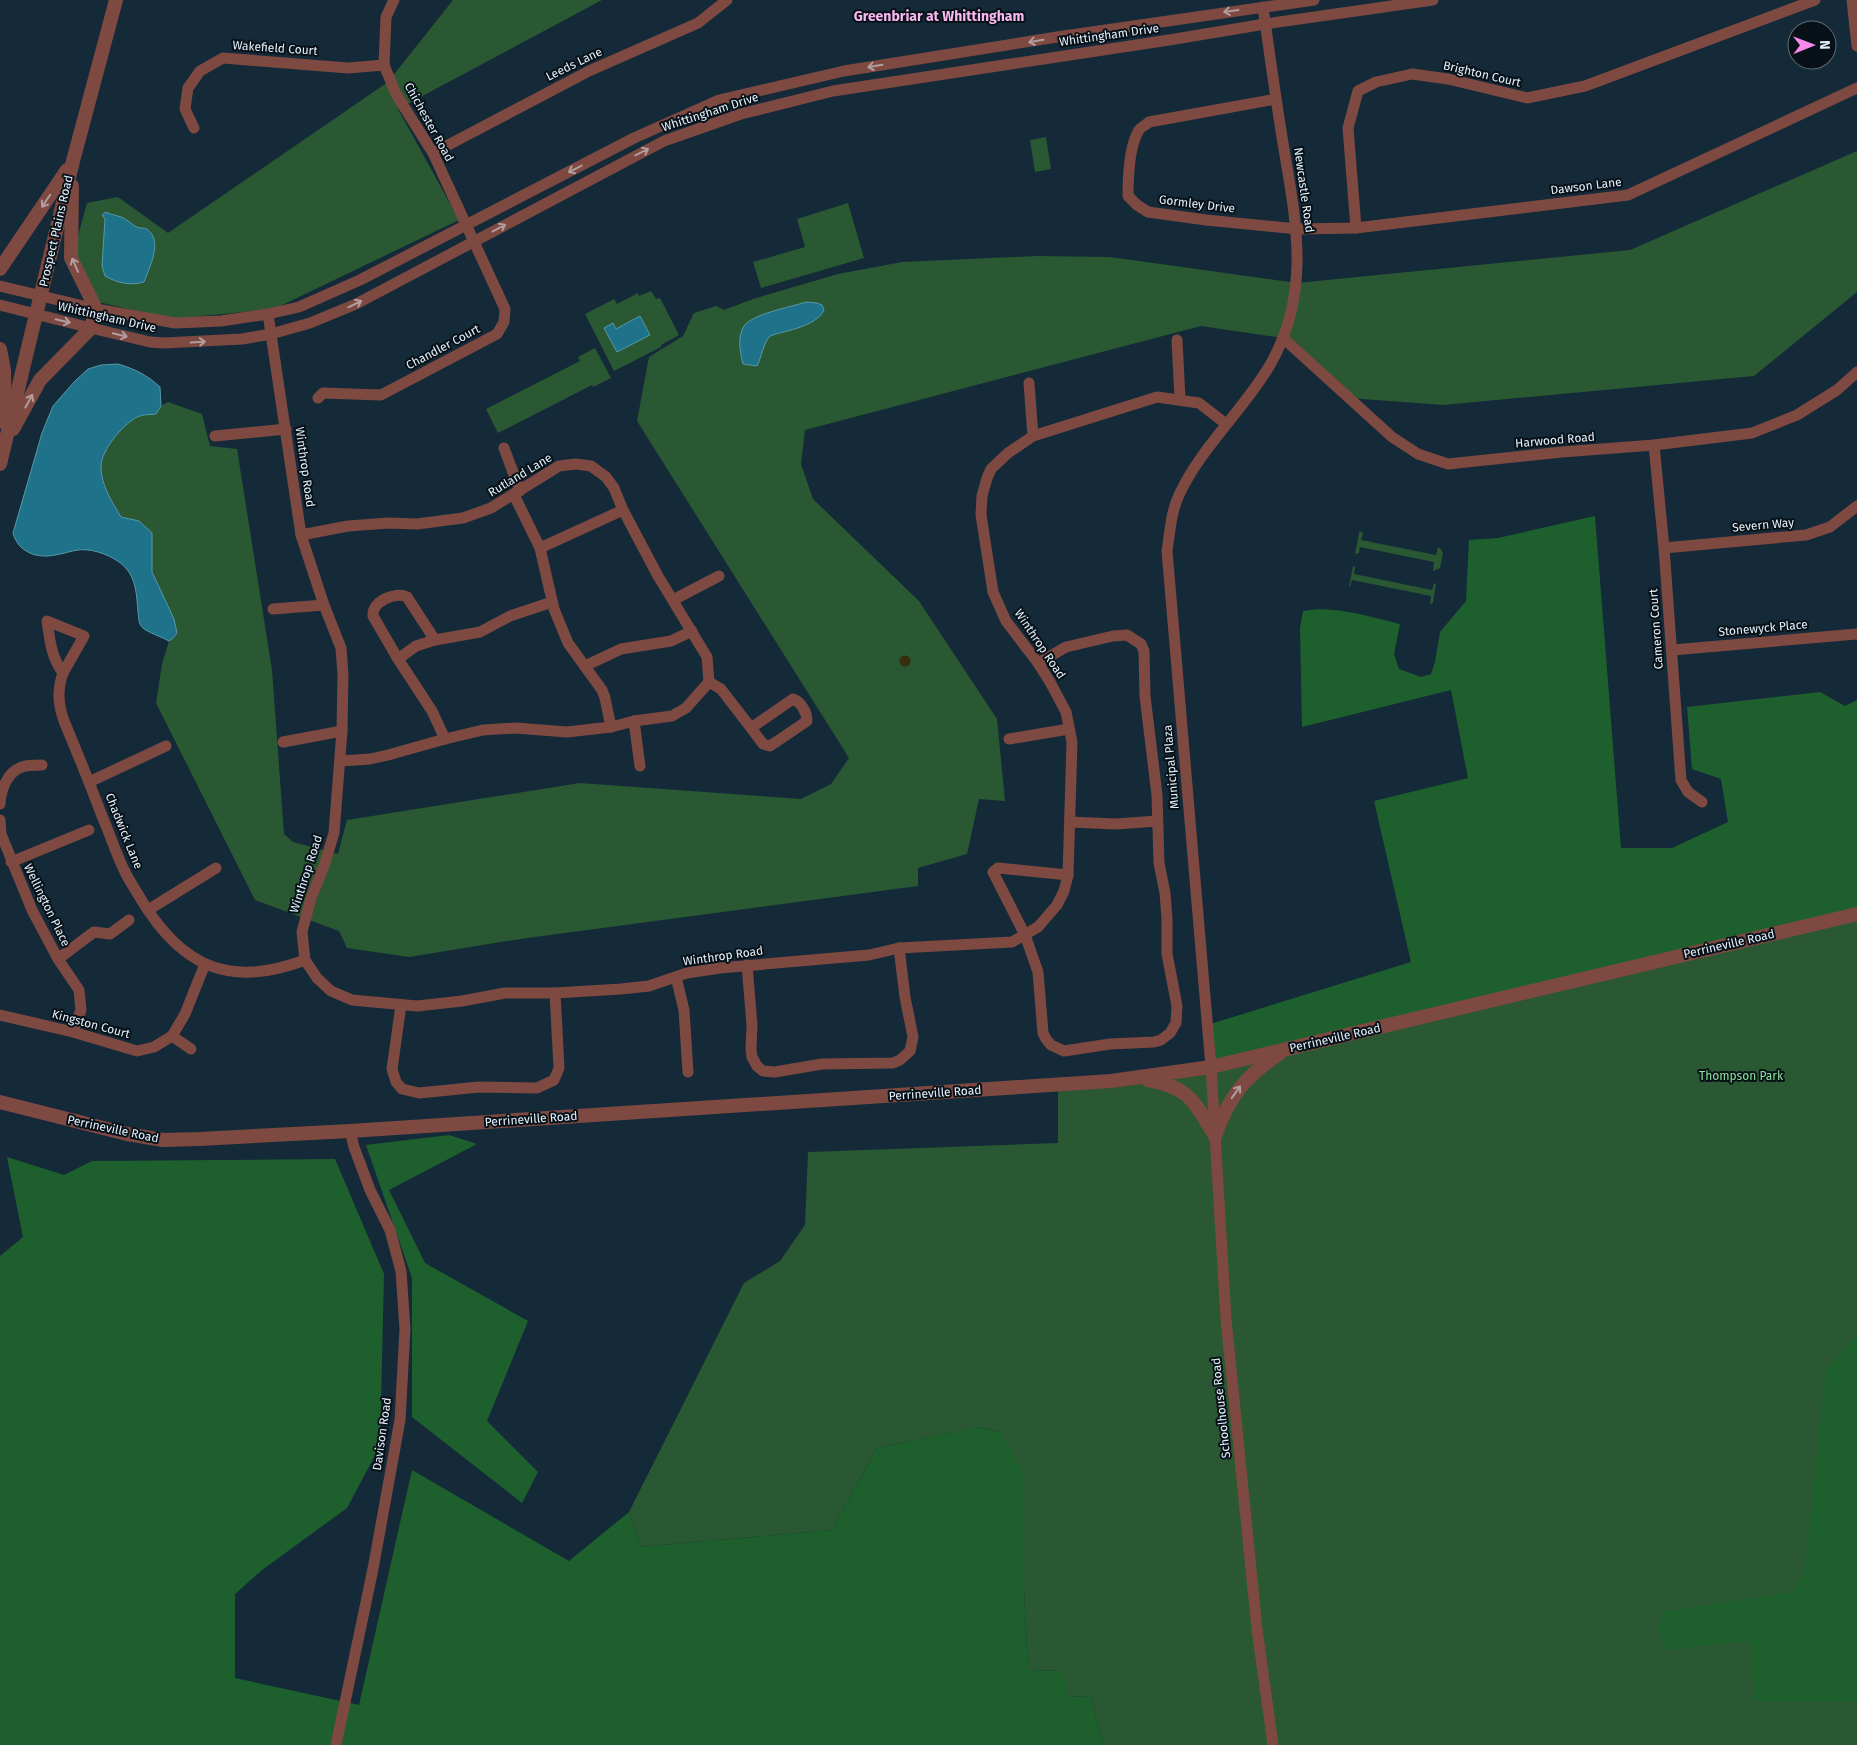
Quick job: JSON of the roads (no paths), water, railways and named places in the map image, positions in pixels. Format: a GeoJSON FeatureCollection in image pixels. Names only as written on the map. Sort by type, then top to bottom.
{"type":"FeatureCollection","features":[{"type":"Feature","properties":{"kind":"street","name":"Prospect Plains Road"},"geometry":{"type":"LineString","coordinates":[[0,464],[73,161],[116,0]]}},
{"type":"Feature","properties":{"kind":"street","name":"Chichester Road"},"geometry":{"type":"LineString","coordinates":[[394,0],[386,17],[384,65],[396,94],[433,153],[466,226]]}},
{"type":"Feature","properties":{"kind":"street","name":"Leeds Lane"},"geometry":{"type":"LineString","coordinates":[[433,153],[589,71],[698,23],[727,0]]}},
{"type":"Feature","properties":{"kind":"street","name":"Whittingham Drive"},"geometry":{"type":"LineString","coordinates":[[0,286],[96,309],[175,323],[221,321],[268,314],[298,307],[360,280],[634,138],[719,100],[844,71],[1056,37],[1314,0]]}},
{"type":"Feature","properties":{"kind":"street","name":"Whittingham Drive"},"geometry":{"type":"LineString","coordinates":[[0,305],[150,342],[242,339],[271,334],[310,323],[356,304],[664,141],[742,114],[833,92],[1265,24],[1433,0]]}},
{"type":"Feature","properties":{"kind":"street","name":"Brighton Court"},"geometry":{"type":"LineString","coordinates":[[1356,228],[1348,128],[1358,91],[1376,82],[1412,74],[1448,79],[1527,98],[1585,86],[1815,0]]}},
{"type":"Feature","properties":{"kind":"street"},"geometry":{"type":"LineString","coordinates":[[1852,0],[1857,46]]}},
{"type":"Feature","properties":{"kind":"street","name":"Newcastle Road"},"geometry":{"type":"LineString","coordinates":[[1194,469],[1269,366],[1283,338],[1293,306],[1297,283],[1297,229],[1262,7]]}},
{"type":"Feature","properties":{"kind":"street","name":"Wakefield Court"},"geometry":{"type":"LineString","coordinates":[[194,128],[185,109],[188,88],[200,71],[223,58],[348,68],[384,65]]}},
{"type":"Feature","properties":{"kind":"street","name":"Dawson Lane"},"geometry":{"type":"LineString","coordinates":[[1297,229],[1356,228],[1628,195],[1857,88]]}},
{"type":"Feature","properties":{"kind":"street","name":"Gormley Drive"},"geometry":{"type":"LineString","coordinates":[[1276,99],[1148,122],[1140,129],[1135,141],[1130,163],[1128,196],[1148,212],[1297,229]]}},
{"type":"Feature","properties":{"kind":"street"},"geometry":{"type":"LineString","coordinates":[[0,269],[73,161]]}},
{"type":"Feature","properties":{"kind":"street"},"geometry":{"type":"LineString","coordinates":[[5,443],[40,380],[91,328],[96,309],[71,258],[73,161]]}},
{"type":"Feature","properties":{"kind":"street","name":"Chandler Court"},"geometry":{"type":"LineString","coordinates":[[318,398],[323,393],[381,395],[498,334],[504,322],[505,309],[466,226]]}},
{"type":"Feature","properties":{"kind":"street","name":"Winthrop Road"},"geometry":{"type":"LineString","coordinates":[[268,314],[301,535],[324,605],[341,648],[343,675],[341,761],[334,833],[324,866],[311,898],[302,932],[305,960],[316,978],[331,991],[352,1000],[417,1006],[462,1001],[505,993],[555,993],[649,986],[687,973],[747,965],[869,955],[899,948],[1012,942],[1038,927],[1057,905],[1064,891],[1068,875],[1072,742],[1066,712],[1038,663],[1006,621],[993,592],[981,515],[982,496],[991,469],[1008,453],[1033,436],[1157,397],[1199,403],[1226,424]]}},
{"type":"Feature","properties":{"kind":"street","name":"Harwood Road"},"geometry":{"type":"LineString","coordinates":[[1283,338],[1392,437],[1418,454],[1448,464],[1654,445],[1752,433],[1797,416],[1837,390],[1857,372]]}},
{"type":"Feature","properties":{"kind":"street"},"geometry":{"type":"LineString","coordinates":[[1177,340],[1180,400]]}},
{"type":"Feature","properties":{"kind":"street"},"geometry":{"type":"LineString","coordinates":[[0,349],[4,370],[5,443]]}},
{"type":"Feature","properties":{"kind":"street"},"geometry":{"type":"LineString","coordinates":[[1029,383],[1033,436]]}},
{"type":"Feature","properties":{"kind":"street"},"geometry":{"type":"LineString","coordinates":[[215,436],[286,429]]}},
{"type":"Feature","properties":{"kind":"street","name":"Cameron Court"},"geometry":{"type":"LineString","coordinates":[[1654,445],[1664,548],[1681,780],[1688,792],[1702,802]]}},
{"type":"Feature","properties":{"kind":"street"},"geometry":{"type":"LineString","coordinates":[[504,448],[517,493],[540,548],[552,602],[568,643],[597,681],[606,698],[611,727]]}},
{"type":"Feature","properties":{"kind":"street","name":"Rutland Lane"},"geometry":{"type":"LineString","coordinates":[[301,535],[348,526],[389,523],[418,524],[463,518],[492,508],[560,466],[576,464],[591,466],[606,477],[614,488],[623,510],[658,576],[707,657],[709,682]]}},
{"type":"Feature","properties":{"kind":"street","name":"Municipal Plaza"},"geometry":{"type":"LineString","coordinates":[[1194,469],[1178,496],[1170,526],[1168,551],[1211,1067]]}},
{"type":"Feature","properties":{"kind":"street","name":"Severn Way"},"geometry":{"type":"LineString","coordinates":[[1664,548],[1806,535],[1830,527],[1857,506]]}},
{"type":"Feature","properties":{"kind":"street"},"geometry":{"type":"LineString","coordinates":[[540,548],[623,510]]}},
{"type":"Feature","properties":{"kind":"street"},"geometry":{"type":"LineString","coordinates":[[673,600],[719,576]]}},
{"type":"Feature","properties":{"kind":"street"},"geometry":{"type":"LineString","coordinates":[[435,640],[406,597],[402,594],[385,600],[372,610],[373,616],[398,660],[432,712],[445,738]]}},
{"type":"Feature","properties":{"kind":"street"},"geometry":{"type":"LineString","coordinates":[[398,660],[416,646],[435,640],[480,632],[510,616],[552,602]]}},
{"type":"Feature","properties":{"kind":"street"},"geometry":{"type":"LineString","coordinates":[[273,609],[324,605]]}},
{"type":"Feature","properties":{"kind":"street"},"geometry":{"type":"LineString","coordinates":[[585,666],[621,649],[671,640],[692,631]]}},
{"type":"Feature","properties":{"kind":"street","name":"Stonewyck Place"},"geometry":{"type":"LineString","coordinates":[[1672,650],[1857,634]]}},
{"type":"Feature","properties":{"kind":"street"},"geometry":{"type":"LineString","coordinates":[[1038,663],[1066,647],[1113,636],[1127,635],[1141,644],[1144,651],[1144,696],[1157,794],[1159,863],[1168,919],[1167,954],[1177,1006],[1176,1023],[1170,1033],[1161,1040],[1110,1044],[1064,1052],[1051,1045],[1046,1039],[1043,1033],[1038,972],[1025,935],[992,872],[995,869],[1068,875]]}},
{"type":"Feature","properties":{"kind":"street","name":"Chadwick Lane"},"geometry":{"type":"LineString","coordinates":[[63,673],[58,686],[59,706],[125,872],[163,932],[179,948],[194,959],[230,971],[256,973],[282,969],[305,960]]}},
{"type":"Feature","properties":{"kind":"street"},"geometry":{"type":"LineString","coordinates":[[341,761],[388,756],[445,738],[483,730],[516,728],[566,732],[611,727],[634,721],[672,716],[686,708],[709,682],[721,689],[763,744],[770,746],[807,721],[807,714],[797,700],[793,698],[751,728]]}},
{"type":"Feature","properties":{"kind":"street"},"geometry":{"type":"LineString","coordinates":[[634,721],[640,766]]}},
{"type":"Feature","properties":{"kind":"street"},"geometry":{"type":"LineString","coordinates":[[1009,740],[1069,729]]}},
{"type":"Feature","properties":{"kind":"street"},"geometry":{"type":"LineString","coordinates":[[283,742],[342,731]]}},
{"type":"Feature","properties":{"kind":"street"},"geometry":{"type":"LineString","coordinates":[[89,782],[166,746]]}},
{"type":"Feature","properties":{"kind":"street"},"geometry":{"type":"LineString","coordinates":[[0,804],[0,795],[7,778],[21,767],[42,765]]}},
{"type":"Feature","properties":{"kind":"street","name":"Wellington Place"},"geometry":{"type":"LineString","coordinates":[[0,820],[1,834],[32,910],[58,959],[79,990],[82,1010],[73,1032]]}},
{"type":"Feature","properties":{"kind":"street"},"geometry":{"type":"LineString","coordinates":[[1070,822],[1116,824],[1157,821]]}},
{"type":"Feature","properties":{"kind":"street","name":"Wellington Place"},"geometry":{"type":"LineString","coordinates":[[12,862],[89,830]]}},
{"type":"Feature","properties":{"kind":"street"},"geometry":{"type":"LineString","coordinates":[[148,910],[216,868]]}},
{"type":"Feature","properties":{"kind":"street","name":"Perrineville Road"},"geometry":{"type":"LineString","coordinates":[[0,1102],[102,1128],[163,1140],[350,1131],[912,1095],[1138,1078],[1211,1067],[1286,1050],[1857,914]]}},
{"type":"Feature","properties":{"kind":"street","name":"Wellington Place"},"geometry":{"type":"LineString","coordinates":[[58,959],[94,932],[110,934],[129,920]]}},
{"type":"Feature","properties":{"kind":"street"},"geometry":{"type":"LineString","coordinates":[[747,965],[752,1025],[752,1057],[757,1066],[763,1071],[775,1072],[822,1064],[893,1063],[900,1060],[910,1051],[914,1037],[905,997],[899,948]]}},
{"type":"Feature","properties":{"kind":"street"},"geometry":{"type":"LineString","coordinates":[[191,1049],[172,1036],[185,1014],[205,964]]}},
{"type":"Feature","properties":{"kind":"street"},"geometry":{"type":"LineString","coordinates":[[676,977],[684,1010],[688,1072]]}},
{"type":"Feature","properties":{"kind":"street"},"geometry":{"type":"LineString","coordinates":[[401,1005],[392,1069],[396,1082],[402,1089],[419,1093],[479,1087],[537,1088],[554,1080],[559,1068],[555,993]]}},
{"type":"Feature","properties":{"kind":"street","name":"Kingston Court"},"geometry":{"type":"LineString","coordinates":[[0,1015],[73,1032],[137,1051],[154,1047],[172,1036]]}},
{"type":"Feature","properties":{"kind":"street"},"geometry":{"type":"LineString","coordinates":[[1215,1136],[1230,1100],[1240,1086],[1264,1064],[1286,1050]]}},
{"type":"Feature","properties":{"kind":"street","name":"Schoolhouse Road"},"geometry":{"type":"LineString","coordinates":[[1211,1067],[1226,1320],[1257,1629],[1273,1745]]}},
{"type":"Feature","properties":{"kind":"street"},"geometry":{"type":"LineString","coordinates":[[1138,1078],[1164,1083],[1183,1092],[1196,1104],[1215,1136]]}},
{"type":"Feature","properties":{"kind":"street","name":"Davison Road"},"geometry":{"type":"LineString","coordinates":[[336,1745],[374,1569],[400,1420],[405,1329],[401,1271],[390,1230],[370,1190],[350,1131]]}},
{"type":"Feature","properties":{"kind":"water"},"geometry":{"type":"Polygon","coordinates":[[[106,212],[123,218],[137,227],[147,229],[152,235],[155,248],[154,255],[144,282],[124,283],[105,276],[102,266],[105,219],[102,215],[106,212]]]}},
{"type":"Feature","properties":{"kind":"water"},"geometry":{"type":"Polygon","coordinates":[[[806,302],[822,305],[824,310],[820,316],[808,324],[770,336],[757,366],[743,364],[740,340],[742,330],[748,322],[763,314],[806,302]]]}},
{"type":"Feature","properties":{"kind":"water"},"geometry":{"type":"Polygon","coordinates":[[[640,316],[650,335],[617,352],[604,328],[613,323],[616,329],[640,316]]]}},
{"type":"Feature","properties":{"kind":"water"},"geometry":{"type":"Polygon","coordinates":[[[118,364],[140,373],[160,387],[161,406],[156,414],[140,416],[121,430],[105,453],[102,460],[101,474],[105,487],[121,517],[139,521],[152,533],[152,572],[174,619],[177,633],[169,641],[147,631],[141,625],[132,577],[122,564],[104,554],[88,550],[48,556],[35,555],[19,545],[13,533],[42,433],[53,406],[88,369],[101,365],[118,364]]]}},
{"type":"Feature","properties":{"kind":"district","name":"Greenbriar at Whittingham"},"geometry":{"type":"Point","coordinates":[939,16]}},
{"type":"Feature","properties":{"kind":"park label","name":"Thompson Park"},"geometry":{"type":"Point","coordinates":[1741,1076]}}]}
